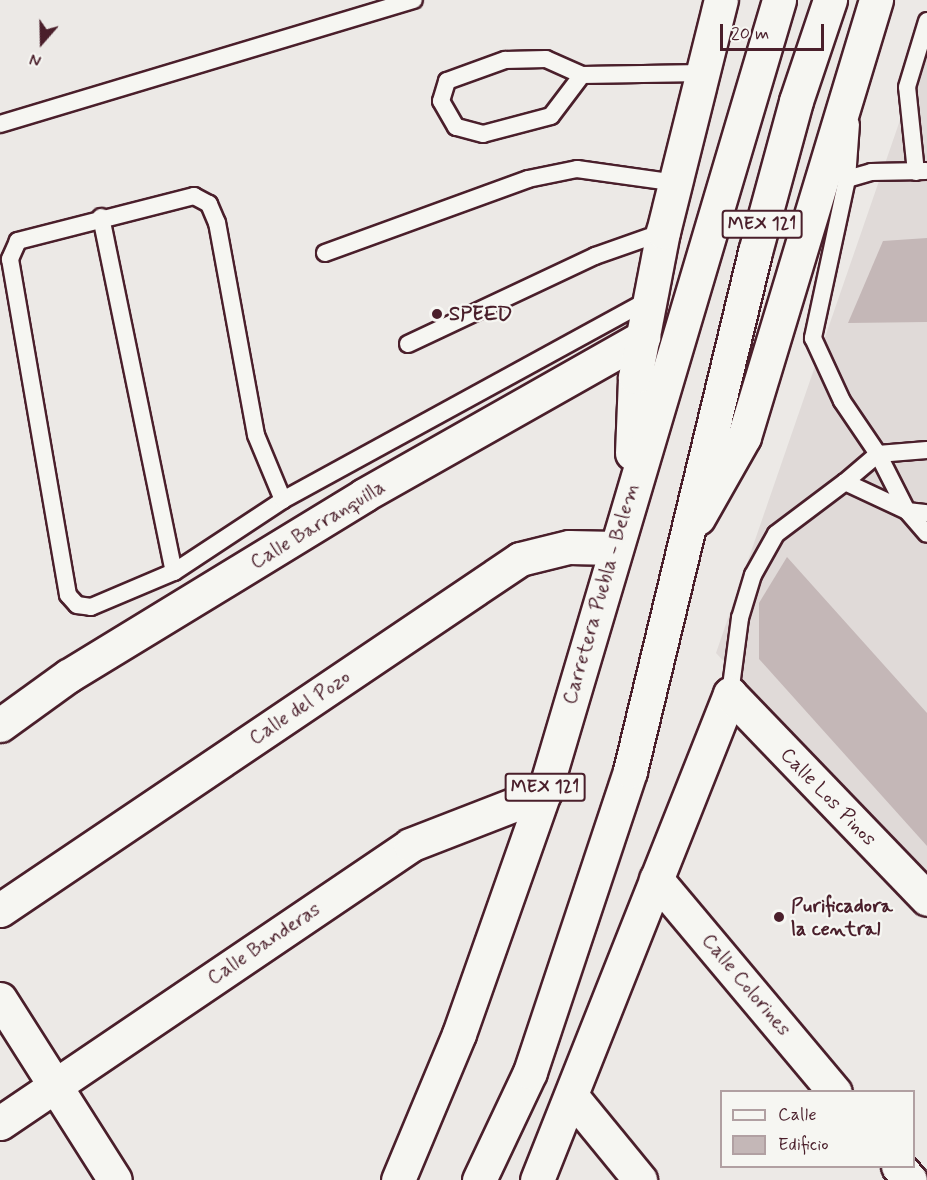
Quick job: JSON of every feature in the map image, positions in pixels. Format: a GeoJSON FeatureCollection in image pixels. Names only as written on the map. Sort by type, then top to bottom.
{"type":"FeatureCollection","features":[{"type":"Feature","properties":{"kind":"main road"},"geometry":{"type":"LineString","coordinates":[[631,488],[635,377],[663,232],[720,0]]}},
{"type":"Feature","properties":{"kind":"main road","name":"Carretera Puebla - Belem"},"geometry":{"type":"LineString","coordinates":[[398,1180],[459,1034],[544,793],[616,548],[631,488],[666,386],[779,0]]}},
{"type":"Feature","properties":{"kind":"main road","name":"MEX 121"},"geometry":{"type":"LineString","coordinates":[[479,1180],[531,1072],[630,771],[703,451],[796,100],[830,0]]}},
{"type":"Feature","properties":{"kind":"main road"},"geometry":{"type":"LineString","coordinates":[[683,542],[744,437],[850,77],[876,0]]}},
{"type":"Feature","properties":{"kind":"main road","name":"Calle Barranquilla"},"geometry":{"type":"LineString","coordinates":[[0,725],[68,676],[364,495],[643,337]]}},
{"type":"Feature","properties":{"kind":"main road","name":"Calle del Pozo"},"geometry":{"type":"LineString","coordinates":[[0,910],[520,560],[569,548],[616,548]]}},
{"type":"Feature","properties":{"kind":"main road"},"geometry":{"type":"LineString","coordinates":[[537,1180],[573,1098],[656,879],[730,694]]}},
{"type":"Feature","properties":{"kind":"main road","name":"Calle Los Pinos"},"geometry":{"type":"LineString","coordinates":[[730,694],[927,900]]}},
{"type":"Feature","properties":{"kind":"main road","name":"Calle Banderas"},"geometry":{"type":"LineString","coordinates":[[0,1123],[410,845],[544,793]]}},
{"type":"Feature","properties":{"kind":"main road","name":"Calle Colorines"},"geometry":{"type":"LineString","coordinates":[[656,879],[833,1090]]}},
{"type":"Feature","properties":{"kind":"main road"},"geometry":{"type":"LineString","coordinates":[[0,999],[116,1180]]}},
{"type":"Feature","properties":{"kind":"main road"},"geometry":{"type":"LineString","coordinates":[[573,1098],[640,1180]]}},
{"type":"Feature","properties":{"kind":"main road"},"geometry":{"type":"LineString","coordinates":[[899,1168],[909,1180]]}},
{"type":"Feature","properties":{"kind":"lane"},"geometry":{"type":"LineString","coordinates":[[0,124],[414,0]]}},
{"type":"Feature","properties":{"kind":"lane"},"geometry":{"type":"LineString","coordinates":[[847,179],[871,172],[921,172],[907,87],[927,21]]}},
{"type":"Feature","properties":{"kind":"lane"},"geometry":{"type":"LineString","coordinates":[[582,75],[551,116],[483,134],[456,128],[441,101],[447,81],[505,60],[546,59],[582,75],[703,73]]}},
{"type":"Feature","properties":{"kind":"lane"},"geometry":{"type":"LineString","coordinates":[[850,77],[847,179],[813,338],[842,401],[878,454],[907,511],[927,534]]}},
{"type":"Feature","properties":{"kind":"lane"},"geometry":{"type":"LineString","coordinates":[[325,253],[528,179],[577,169],[676,183]]}},
{"type":"Feature","properties":{"kind":"lane"},"geometry":{"type":"LineString","coordinates":[[283,500],[256,435],[217,223],[209,204],[194,196],[100,217],[18,241],[10,259],[68,595],[77,605],[91,607],[174,572],[283,500],[650,298]]}},
{"type":"Feature","properties":{"kind":"lane"},"geometry":{"type":"LineString","coordinates":[[100,217],[174,572]]}},
{"type":"Feature","properties":{"kind":"lane"},"geometry":{"type":"LineString","coordinates":[[408,344],[595,256],[663,232]]}},
{"type":"Feature","properties":{"kind":"lane"},"geometry":{"type":"LineString","coordinates":[[730,694],[740,618],[753,575],[776,534],[878,454],[927,450]]}},
{"type":"Feature","properties":{"kind":"lane"},"geometry":{"type":"LineString","coordinates":[[845,482],[907,511],[927,513]]}},
{"type":"Feature","properties":{"kind":"shaded area"},"geometry":{"type":"Polygon","coordinates":[[[927,42],[927,878],[716,653],[927,42]]]}},
{"type":"Feature","properties":{"kind":"building"},"geometry":{"type":"Polygon","coordinates":[[[927,238],[927,322],[848,323],[883,241],[927,238]]]}},
{"type":"Feature","properties":{"kind":"building"},"geometry":{"type":"Polygon","coordinates":[[[787,557],[927,713],[927,846],[759,659],[759,603],[787,557]]]}},
{"type":"Feature","properties":{"kind":"place","name":"SPEED"},"geometry":{"type":"Point","coordinates":[437,314]}},
{"type":"Feature","properties":{"kind":"place","name":"Purificadora la central"},"geometry":{"type":"Point","coordinates":[779,917]}}]}
